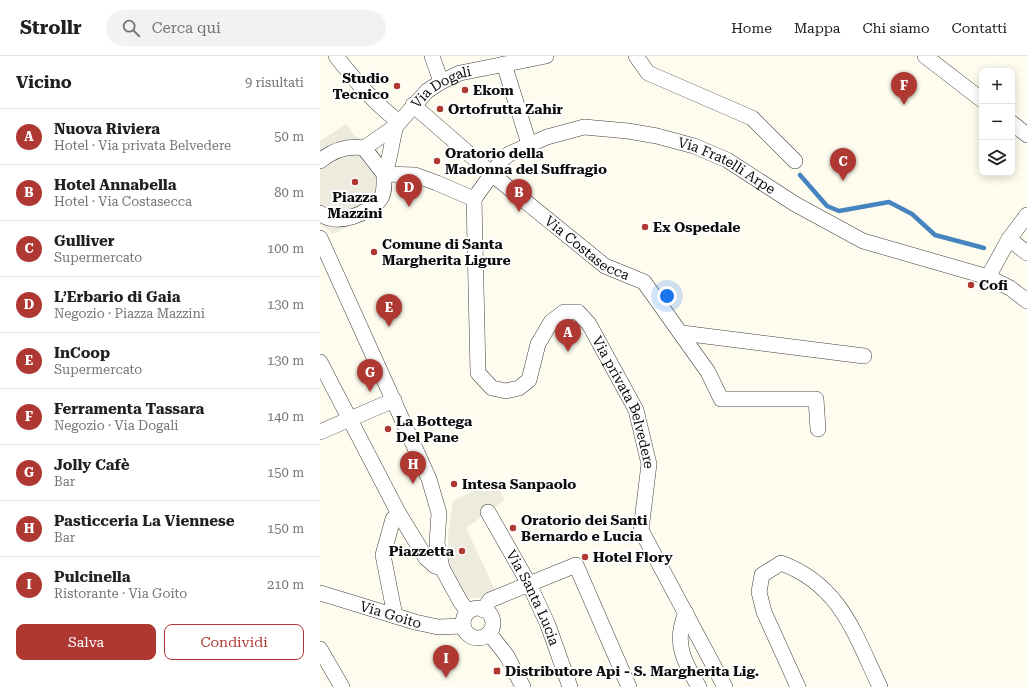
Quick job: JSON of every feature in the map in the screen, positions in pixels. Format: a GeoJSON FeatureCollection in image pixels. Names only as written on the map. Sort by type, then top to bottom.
{"type":"FeatureCollection","features":[{"type":"Feature","properties":{"kind":"street"},"geometry":{"type":"LineString","coordinates":[[336,56],[360,86],[397,124]]}},
{"type":"Feature","properties":{"kind":"street"},"geometry":{"type":"LineString","coordinates":[[432,56],[441,82]]}},
{"type":"Feature","properties":{"kind":"street","name":"Via Dogali"},"geometry":{"type":"LineString","coordinates":[[364,148],[397,124],[427,91],[441,82],[460,73],[497,62],[546,56]]}},
{"type":"Feature","properties":{"kind":"street"},"geometry":{"type":"LineString","coordinates":[[636,56],[648,73],[752,118],[795,161]]}},
{"type":"Feature","properties":{"kind":"street"},"geometry":{"type":"LineString","coordinates":[[925,56],[979,98]]}},
{"type":"Feature","properties":{"kind":"street"},"geometry":{"type":"LineString","coordinates":[[497,62],[529,144]]}},
{"type":"Feature","properties":{"kind":"street","name":"Via Costasecca"},"geometry":{"type":"LineString","coordinates":[[413,105],[492,173],[605,266],[644,282],[682,333],[708,372],[722,400],[816,399],[818,429]]}},
{"type":"Feature","properties":{"kind":"street","name":"Via Dogali"},"geometry":{"type":"LineString","coordinates":[[384,174],[389,160],[391,142],[397,124]]}},
{"type":"Feature","properties":{"kind":"street"},"geometry":{"type":"LineString","coordinates":[[1015,125],[1027,135]]}},
{"type":"Feature","properties":{"kind":"street","name":"Via Fratelli Arpe"},"geometry":{"type":"LineString","coordinates":[[474,199],[501,161],[509,154],[547,137],[584,127],[600,127],[657,136],[694,146],[727,160],[795,204],[863,241],[988,277],[1010,288],[1027,301]]}},
{"type":"Feature","properties":{"kind":"street"},"geometry":{"type":"LineString","coordinates":[[320,161],[340,148],[352,146],[364,148],[384,174],[382,197],[375,205],[352,218],[340,220],[328,219],[320,213]]}},
{"type":"Feature","properties":{"kind":"street"},"geometry":{"type":"LineString","coordinates":[[384,174],[414,175],[474,199]]}},
{"type":"Feature","properties":{"kind":"street","name":"Via privata Belvedere"},"geometry":{"type":"LineString","coordinates":[[474,199],[478,373],[492,388],[506,391],[519,388],[529,380],[538,344],[551,322],[564,312],[578,312],[589,324],[636,410],[649,464],[641,530],[725,687]]}},
{"type":"Feature","properties":{"kind":"street"},"geometry":{"type":"LineString","coordinates":[[988,277],[1009,239],[1027,215]]}},
{"type":"Feature","properties":{"kind":"street"},"geometry":{"type":"LineString","coordinates":[[340,220],[329,229],[323,250],[394,400],[429,480],[436,501],[438,513],[437,543],[442,568],[460,601],[468,612]]}},
{"type":"Feature","properties":{"kind":"street"},"geometry":{"type":"LineString","coordinates":[[1009,239],[1027,253]]}},
{"type":"Feature","properties":{"kind":"street"},"geometry":{"type":"LineString","coordinates":[[682,333],[864,356]]}},
{"type":"Feature","properties":{"kind":"street"},"geometry":{"type":"LineString","coordinates":[[320,362],[399,514],[426,558],[435,566],[442,568]]}},
{"type":"Feature","properties":{"kind":"street"},"geometry":{"type":"LineString","coordinates":[[320,432],[394,400]]}},
{"type":"Feature","properties":{"kind":"street","name":"Via Santa Lucia"},"geometry":{"type":"LineString","coordinates":[[488,512],[529,584],[548,625],[570,687]]}},
{"type":"Feature","properties":{"kind":"street"},"geometry":{"type":"LineString","coordinates":[[395,616],[383,555],[393,519],[399,514]]}},
{"type":"Feature","properties":{"kind":"street"},"geometry":{"type":"LineString","coordinates":[[798,687],[764,612],[759,592],[762,575],[781,563],[792,567],[833,598],[852,626],[880,687]]}},
{"type":"Feature","properties":{"kind":"street"},"geometry":{"type":"LineString","coordinates":[[483,610],[490,600],[576,565],[629,687]]}},
{"type":"Feature","properties":{"kind":"street","name":"Via Goito"},"geometry":{"type":"LineString","coordinates":[[320,593],[395,616],[438,627],[463,626]]}},
{"type":"Feature","properties":{"kind":"street"},"geometry":{"type":"LineString","coordinates":[[478,608],[483,610],[491,617],[493,622],[489,633],[481,638],[474,638],[467,634],[463,626],[463,619],[468,612],[478,608]]}},
{"type":"Feature","properties":{"kind":"street"},"geometry":{"type":"LineString","coordinates":[[686,613],[680,626],[679,640],[684,659],[699,687]]}},
{"type":"Feature","properties":{"kind":"street"},"geometry":{"type":"LineString","coordinates":[[489,633],[507,656],[522,687]]}},
{"type":"Feature","properties":{"kind":"street"},"geometry":{"type":"LineString","coordinates":[[320,649],[342,687]]}},
{"type":"Feature","properties":{"kind":"shaded area","name":"Piazza Mazzini"},"geometry":{"type":"Polygon","coordinates":[[[346,124],[354,135],[363,141],[369,137],[391,168],[387,200],[384,210],[333,234],[320,224],[320,141],[346,124]]]}},
{"type":"Feature","properties":{"kind":"shaded area","name":"Piazzetta"},"geometry":{"type":"Polygon","coordinates":[[[494,481],[505,500],[466,528],[496,592],[481,598],[464,597],[449,568],[448,534],[453,501],[494,481]]]}},
{"type":"Feature","properties":{"kind":"waterway"},"geometry":{"type":"LineString","coordinates":[[800,175],[827,206],[839,211],[889,202],[912,214],[935,235],[984,248]]}},
{"type":"Feature","properties":{"kind":"place","name":"Studio Tecnico"},"geometry":{"type":"Point","coordinates":[397,86]}},
{"type":"Feature","properties":{"kind":"place","name":"Ekom"},"geometry":{"type":"Point","coordinates":[465,90]}},
{"type":"Feature","properties":{"kind":"place","name":"Ferramenta Tassara"},"geometry":{"type":"Point","coordinates":[904,105]}},
{"type":"Feature","properties":{"kind":"place","name":"Ortofrutta Zahir"},"geometry":{"type":"Point","coordinates":[440,109]}},
{"type":"Feature","properties":{"kind":"place","name":"Oratorio della Madonna del Suffragio"},"geometry":{"type":"Point","coordinates":[437,161]}},
{"type":"Feature","properties":{"kind":"place","name":"Gulliver"},"geometry":{"type":"Point","coordinates":[843,181]}},
{"type":"Feature","properties":{"kind":"place","name":"Piazza Mazzini"},"geometry":{"type":"Point","coordinates":[355,182]}},
{"type":"Feature","properties":{"kind":"place","name":"L’Erbario di Gaia"},"geometry":{"type":"Point","coordinates":[409,207]}},
{"type":"Feature","properties":{"kind":"place","name":"Hotel Annabella"},"geometry":{"type":"Point","coordinates":[519,212]}},
{"type":"Feature","properties":{"kind":"place","name":"Ex Ospedale"},"geometry":{"type":"Point","coordinates":[645,227]}},
{"type":"Feature","properties":{"kind":"place","name":"Comune di Santa Margherita Ligure"},"geometry":{"type":"Point","coordinates":[374,252]}},
{"type":"Feature","properties":{"kind":"place","name":"Cofi"},"geometry":{"type":"Point","coordinates":[971,285]}},
{"type":"Feature","properties":{"kind":"place","name":"InCoop"},"geometry":{"type":"Point","coordinates":[389,327]}},
{"type":"Feature","properties":{"kind":"place","name":"Nuova Riviera"},"geometry":{"type":"Point","coordinates":[568,352]}},
{"type":"Feature","properties":{"kind":"place","name":"Jolly Cafè"},"geometry":{"type":"Point","coordinates":[370,392]}},
{"type":"Feature","properties":{"kind":"place","name":"La Bottega Del Pane"},"geometry":{"type":"Point","coordinates":[388,429]}},
{"type":"Feature","properties":{"kind":"place","name":"Pasticceria La Viennese"},"geometry":{"type":"Point","coordinates":[413,484]}},
{"type":"Feature","properties":{"kind":"place","name":"Intesa Sanpaolo"},"geometry":{"type":"Point","coordinates":[454,484]}},
{"type":"Feature","properties":{"kind":"place","name":"Oratorio dei Santi Bernardo e Lucia"},"geometry":{"type":"Point","coordinates":[513,528]}},
{"type":"Feature","properties":{"kind":"place","name":"Piazzetta"},"geometry":{"type":"Point","coordinates":[462,551]}},
{"type":"Feature","properties":{"kind":"place","name":"Hotel Flory"},"geometry":{"type":"Point","coordinates":[585,557]}},
{"type":"Feature","properties":{"kind":"place","name":"Distributore Api - S. Margherita Lig."},"geometry":{"type":"Point","coordinates":[497,671]}},
{"type":"Feature","properties":{"kind":"place","name":"Pulcinella"},"geometry":{"type":"Point","coordinates":[446,678]}}]}
